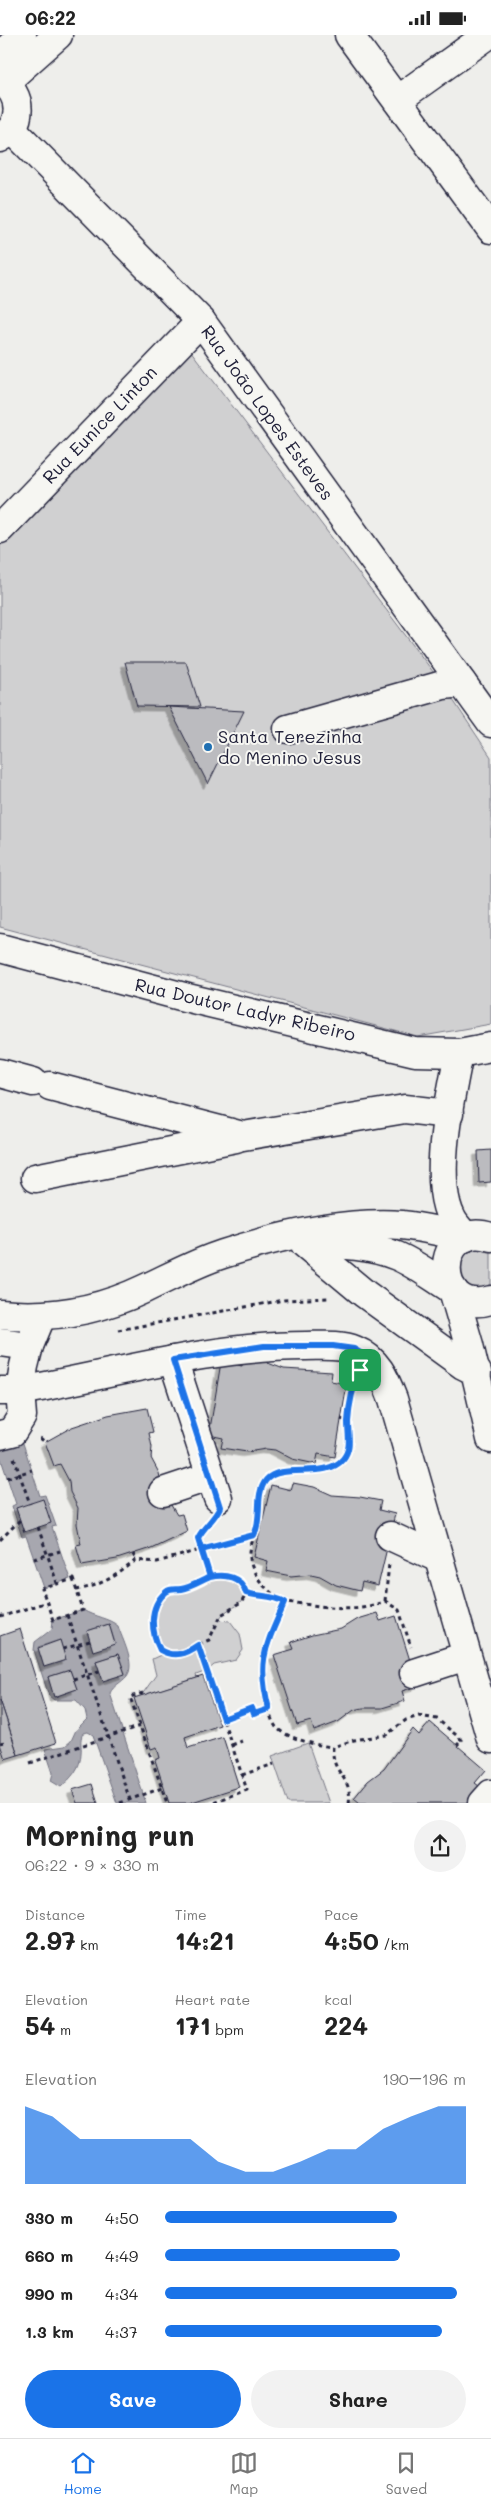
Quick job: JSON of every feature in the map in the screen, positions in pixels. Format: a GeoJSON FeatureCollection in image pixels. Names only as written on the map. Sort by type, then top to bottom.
{"type":"FeatureCollection","features":[{"type":"Feature","properties":{"kind":"street"},"geometry":{"type":"LineString","coordinates":[[0,57],[22,35]]}},
{"type":"Feature","properties":{"kind":"street"},"geometry":{"type":"LineString","coordinates":[[6,133],[18,109],[12,91],[2,82],[58,35]]}},
{"type":"Feature","properties":{"kind":"street"},"geometry":{"type":"LineString","coordinates":[[349,35],[491,229]]}},
{"type":"Feature","properties":{"kind":"street"},"geometry":{"type":"LineString","coordinates":[[397,100],[488,35]]}},
{"type":"Feature","properties":{"kind":"street","name":"Rua João Lopes Esteves"},"geometry":{"type":"LineString","coordinates":[[6,133],[201,321],[462,683],[487,708]]}},
{"type":"Feature","properties":{"kind":"street","name":"Rua Eunice Linton"},"geometry":{"type":"LineString","coordinates":[[0,529],[201,321]]}},
{"type":"Feature","properties":{"kind":"street"},"geometry":{"type":"LineString","coordinates":[[288,729],[442,685],[462,683]]}},
{"type":"Feature","properties":{"kind":"street","name":"Rua Doutor Ladyr Ribeiro"},"geometry":{"type":"LineString","coordinates":[[0,948],[188,998],[415,1052],[459,1053],[491,1047]]}},
{"type":"Feature","properties":{"kind":"street"},"geometry":{"type":"LineString","coordinates":[[459,1053],[448,1114],[442,1165],[445,1198],[452,1219],[478,1237]]}},
{"type":"Feature","properties":{"kind":"street"},"geometry":{"type":"LineString","coordinates":[[0,1073],[243,1136]]}},
{"type":"Feature","properties":{"kind":"street"},"geometry":{"type":"LineString","coordinates":[[35,1178],[243,1136],[405,1109],[448,1114]]}},
{"type":"Feature","properties":{"kind":"street"},"geometry":{"type":"LineString","coordinates":[[0,1314],[41,1317],[109,1303],[143,1290],[181,1270],[224,1254],[329,1229],[365,1225],[404,1225],[478,1237]]}},
{"type":"Feature","properties":{"kind":"street"},"geometry":{"type":"LineString","coordinates":[[478,1237],[457,1243],[446,1260],[448,1281],[453,1290],[476,1372],[491,1439]]}},
{"type":"Feature","properties":{"kind":"street"},"geometry":{"type":"LineString","coordinates":[[275,1241],[377,1249],[398,1257],[470,1301],[491,1300]]}},
{"type":"Feature","properties":{"kind":"street"},"geometry":{"type":"LineString","coordinates":[[305,1244],[365,1294],[463,1365],[476,1372]]}},
{"type":"Feature","properties":{"kind":"street"},"geometry":{"type":"LineString","coordinates":[[476,1372],[480,1335],[491,1309]]}},
{"type":"Feature","properties":{"kind":"street"},"geometry":{"type":"LineString","coordinates":[[3,1434],[12,1432],[22,1416],[10,1391],[41,1317]]}},
{"type":"Feature","properties":{"kind":"street"},"geometry":{"type":"LineString","coordinates":[[0,1342],[28,1346]]}},
{"type":"Feature","properties":{"kind":"street"},"geometry":{"type":"LineString","coordinates":[[10,1391],[173,1360],[264,1346],[333,1346],[354,1349],[374,1361],[385,1377],[393,1399],[491,1739]]}},
{"type":"Feature","properties":{"kind":"street"},"geometry":{"type":"LineString","coordinates":[[163,1492],[214,1487],[173,1360]]}},
{"type":"Feature","properties":{"kind":"street"},"geometry":{"type":"LineString","coordinates":[[394,1538],[438,1558]]}},
{"type":"Feature","properties":{"kind":"street"},"geometry":{"type":"LineString","coordinates":[[416,1672],[466,1656]]}},
{"type":"Feature","properties":{"kind":"street"},"geometry":{"type":"LineString","coordinates":[[483,1803],[491,1794]]}},
{"type":"Feature","properties":{"kind":"path"},"geometry":{"type":"LineString","coordinates":[[115,1330],[284,1300],[338,1298]]}},
{"type":"Feature","properties":{"kind":"path"},"geometry":{"type":"LineString","coordinates":[[275,1597],[253,1571],[250,1553],[258,1527],[260,1489],[268,1478],[282,1473],[327,1469],[342,1461],[349,1449],[348,1421],[354,1384],[360,1370],[374,1361]]}},
{"type":"Feature","properties":{"kind":"path"},"geometry":{"type":"LineString","coordinates":[[341,1419],[348,1421]]}},
{"type":"Feature","properties":{"kind":"path"},"geometry":{"type":"LineString","coordinates":[[3,1434],[30,1504]]}},
{"type":"Feature","properties":{"kind":"path"},"geometry":{"type":"LineString","coordinates":[[7,1478],[32,1470]]}},
{"type":"Feature","properties":{"kind":"path"},"geometry":{"type":"LineString","coordinates":[[210,1577],[198,1538],[201,1531],[215,1518],[220,1507],[214,1487]]}},
{"type":"Feature","properties":{"kind":"path"},"geometry":{"type":"LineString","coordinates":[[0,1539],[20,1520]]}},
{"type":"Feature","properties":{"kind":"path"},"geometry":{"type":"LineString","coordinates":[[38,1527],[57,1583]]}},
{"type":"Feature","properties":{"kind":"path"},"geometry":{"type":"LineString","coordinates":[[76,1591],[94,1587],[116,1577],[136,1560],[157,1562],[254,1535]]}},
{"type":"Feature","properties":{"kind":"path"},"geometry":{"type":"LineString","coordinates":[[385,1601],[394,1538]]}},
{"type":"Feature","properties":{"kind":"path"},"geometry":{"type":"LineString","coordinates":[[34,1559],[60,1551]]}},
{"type":"Feature","properties":{"kind":"path"},"geometry":{"type":"LineString","coordinates":[[134,1554],[136,1560]]}},
{"type":"Feature","properties":{"kind":"path"},"geometry":{"type":"LineString","coordinates":[[220,1575],[236,1579],[245,1587],[246,1593],[241,1603],[221,1615],[209,1640],[186,1653],[166,1653],[160,1650],[153,1636],[151,1625],[154,1613],[165,1592],[187,1587],[210,1577],[220,1575]]}},
{"type":"Feature","properties":{"kind":"path"},"geometry":{"type":"LineString","coordinates":[[72,1579],[83,1610],[53,1620],[42,1589],[57,1583],[72,1579]]}},
{"type":"Feature","properties":{"kind":"path"},"geometry":{"type":"LineString","coordinates":[[246,1593],[275,1597],[285,1602],[357,1608],[372,1607],[385,1601]]}},
{"type":"Feature","properties":{"kind":"path"},"geometry":{"type":"LineString","coordinates":[[385,1601],[399,1610],[416,1672]]}},
{"type":"Feature","properties":{"kind":"path"},"geometry":{"type":"LineString","coordinates":[[0,1617],[47,1602]]}},
{"type":"Feature","properties":{"kind":"path"},"geometry":{"type":"LineString","coordinates":[[285,1602],[263,1653],[263,1688],[276,1727],[293,1737],[321,1746],[333,1747],[354,1740],[386,1735],[406,1720],[419,1716],[436,1719],[462,1740],[457,1745]]}},
{"type":"Feature","properties":{"kind":"path"},"geometry":{"type":"LineString","coordinates":[[67,1615],[130,1801]]}},
{"type":"Feature","properties":{"kind":"path"},"geometry":{"type":"LineString","coordinates":[[63,1649],[90,1641]]}},
{"type":"Feature","properties":{"kind":"path"},"geometry":{"type":"LineString","coordinates":[[198,1645],[247,1790],[210,1803]]}},
{"type":"Feature","properties":{"kind":"path"},"geometry":{"type":"LineString","coordinates":[[73,1679],[99,1671]]}},
{"type":"Feature","properties":{"kind":"path"},"geometry":{"type":"LineString","coordinates":[[142,1693],[130,1697],[167,1803]]}},
{"type":"Feature","properties":{"kind":"path"},"geometry":{"type":"LineString","coordinates":[[223,1719],[252,1708],[254,1714],[269,1709]]}},
{"type":"Feature","properties":{"kind":"path"},"geometry":{"type":"LineString","coordinates":[[30,1763],[140,1726]]}},
{"type":"Feature","properties":{"kind":"path"},"geometry":{"type":"LineString","coordinates":[[232,1745],[242,1741]]}},
{"type":"Feature","properties":{"kind":"path"},"geometry":{"type":"LineString","coordinates":[[0,1743],[6,1742]]}},
{"type":"Feature","properties":{"kind":"path"},"geometry":{"type":"LineString","coordinates":[[333,1747],[332,1758],[336,1769],[344,1777],[350,1789],[349,1803]]}},
{"type":"Feature","properties":{"kind":"path"},"geometry":{"type":"LineString","coordinates":[[242,1775],[274,1764]]}},
{"type":"Feature","properties":{"kind":"path"},"geometry":{"type":"LineString","coordinates":[[120,1803],[162,1788]]}},
{"type":"Feature","properties":{"kind":"path"},"geometry":{"type":"LineString","coordinates":[[227,1797],[229,1803]]}},
{"type":"Feature","properties":{"kind":"shaded area"},"geometry":{"type":"Polygon","coordinates":[[[181,338],[443,685],[491,757],[491,1024],[418,1037],[0,927],[0,526],[181,338]]]}},
{"type":"Feature","properties":{"kind":"shaded area"},"geometry":{"type":"Polygon","coordinates":[[[491,1248],[491,1290],[465,1289],[457,1261],[468,1249],[491,1248]]]}},
{"type":"Feature","properties":{"kind":"shaded area"},"geometry":{"type":"Polygon","coordinates":[[[22,1440],[40,1496],[45,1495],[56,1526],[52,1527],[70,1579],[44,1588],[26,1536],[22,1537],[12,1506],[16,1504],[0,1456],[0,1448],[22,1440]]]}},
{"type":"Feature","properties":{"kind":"shaded area"},"geometry":{"type":"Polygon","coordinates":[[[220,1575],[240,1582],[247,1593],[241,1602],[225,1612],[219,1620],[230,1621],[240,1634],[243,1650],[236,1660],[214,1665],[207,1671],[196,1675],[197,1678],[141,1696],[156,1675],[152,1659],[165,1653],[159,1647],[152,1631],[153,1613],[156,1604],[170,1590],[188,1587],[220,1575]]]}},
{"type":"Feature","properties":{"kind":"shaded area"},"geometry":{"type":"Polygon","coordinates":[[[83,1610],[118,1626],[130,1665],[127,1676],[110,1693],[146,1803],[117,1803],[93,1735],[88,1732],[83,1733],[82,1736],[81,1758],[75,1772],[61,1787],[51,1781],[53,1773],[45,1749],[65,1746],[71,1741],[76,1730],[87,1719],[85,1710],[76,1700],[54,1700],[49,1696],[34,1650],[35,1642],[52,1629],[53,1620],[83,1610]],[[109,1624],[87,1631],[93,1651],[115,1643],[109,1624]],[[60,1640],[38,1647],[44,1667],[66,1660],[60,1640]],[[118,1654],[96,1661],[103,1681],[125,1673],[118,1654]],[[70,1670],[48,1677],[55,1697],[77,1689],[70,1670]]]}},
{"type":"Feature","properties":{"kind":"shaded area"},"geometry":{"type":"Polygon","coordinates":[[[308,1743],[329,1803],[288,1803],[272,1756],[308,1743]]]}},
{"type":"Feature","properties":{"kind":"building"},"geometry":{"type":"Polygon","coordinates":[[[125,662],[186,662],[200,707],[137,706],[125,662]]]}},
{"type":"Feature","properties":{"kind":"building","name":"Santa Terezinha do Menino Jesus"},"geometry":{"type":"Polygon","coordinates":[[[169,707],[244,711],[208,784],[169,707]]]}},
{"type":"Feature","properties":{"kind":"building"},"geometry":{"type":"Polygon","coordinates":[[[491,1150],[491,1182],[479,1183],[478,1151],[491,1150]]]}},
{"type":"Feature","properties":{"kind":"building"},"geometry":{"type":"Polygon","coordinates":[[[243,1359],[265,1362],[284,1369],[332,1372],[331,1381],[347,1384],[335,1457],[318,1454],[316,1464],[292,1459],[275,1450],[266,1449],[247,1452],[221,1448],[223,1438],[209,1435],[221,1362],[242,1366],[243,1359]]]}},
{"type":"Feature","properties":{"kind":"building"},"geometry":{"type":"Polygon","coordinates":[[[147,1408],[153,1432],[149,1433],[152,1447],[151,1458],[159,1473],[163,1492],[177,1515],[182,1514],[187,1531],[151,1548],[117,1559],[82,1565],[76,1545],[81,1544],[77,1524],[78,1508],[70,1492],[69,1481],[60,1464],[54,1466],[45,1442],[72,1427],[108,1415],[147,1408]]]}},
{"type":"Feature","properties":{"kind":"building"},"geometry":{"type":"Polygon","coordinates":[[[293,1483],[314,1487],[332,1495],[381,1501],[379,1510],[395,1514],[378,1586],[362,1582],[360,1591],[336,1585],[320,1576],[311,1574],[291,1576],[266,1571],[268,1561],[254,1557],[271,1485],[291,1490],[293,1483]]]}},
{"type":"Feature","properties":{"kind":"building"},"geometry":{"type":"Polygon","coordinates":[[[43,1499],[51,1523],[24,1532],[16,1508],[43,1499]]]}},
{"type":"Feature","properties":{"kind":"building"},"geometry":{"type":"Polygon","coordinates":[[[377,1613],[380,1621],[396,1616],[418,1686],[402,1691],[405,1701],[382,1708],[354,1710],[338,1722],[314,1731],[311,1721],[297,1725],[274,1655],[294,1649],[291,1642],[341,1629],[357,1619],[377,1613]]]}},
{"type":"Feature","properties":{"kind":"building"},"geometry":{"type":"Polygon","coordinates":[[[109,1624],[115,1644],[93,1651],[87,1631],[109,1624]]]}},
{"type":"Feature","properties":{"kind":"building"},"geometry":{"type":"Polygon","coordinates":[[[20,1629],[56,1743],[18,1755],[0,1700],[0,1636],[20,1629]]]}},
{"type":"Feature","properties":{"kind":"building"},"geometry":{"type":"Polygon","coordinates":[[[60,1640],[66,1660],[44,1667],[38,1648],[60,1640]]]}},
{"type":"Feature","properties":{"kind":"building"},"geometry":{"type":"Polygon","coordinates":[[[118,1654],[125,1674],[103,1681],[96,1661],[118,1654]]]}},
{"type":"Feature","properties":{"kind":"building"},"geometry":{"type":"Polygon","coordinates":[[[70,1670],[77,1689],[54,1697],[48,1677],[70,1670]]]}},
{"type":"Feature","properties":{"kind":"building"},"geometry":{"type":"Polygon","coordinates":[[[203,1676],[220,1725],[185,1737],[188,1748],[223,1737],[239,1787],[189,1803],[169,1803],[155,1760],[160,1758],[157,1747],[151,1749],[134,1698],[203,1676]]]}},
{"type":"Feature","properties":{"kind":"building"},"geometry":{"type":"Polygon","coordinates":[[[0,1700],[18,1755],[5,1759],[0,1744],[0,1700]]]}},
{"type":"Feature","properties":{"kind":"building"},"geometry":{"type":"Polygon","coordinates":[[[430,1722],[486,1770],[475,1783],[483,1789],[470,1803],[360,1803],[354,1798],[368,1781],[384,1769],[413,1729],[419,1735],[430,1722]]]}},
{"type":"Feature","properties":{"kind":"building"},"geometry":{"type":"Polygon","coordinates":[[[92,1784],[98,1803],[77,1803],[72,1790],[92,1784]]]}},
{"type":"Feature","properties":{"kind":"place","name":"Santa Terezinha do Menino Jesus"},"geometry":{"type":"Point","coordinates":[208,747]}},
{"type":"Feature","properties":{"kind":"route"},"geometry":{"type":"LineString","coordinates":[[360,1370],[354,1384],[348,1421],[349,1449],[342,1461],[327,1469],[282,1473],[268,1478],[260,1489],[258,1527],[254,1535],[201,1549],[210,1577],[187,1587],[165,1592],[154,1613],[151,1625],[153,1636],[160,1650],[176,1655],[186,1653],[198,1645],[223,1719],[252,1708],[254,1714],[269,1709],[263,1688],[263,1653],[285,1602],[275,1597],[246,1593],[245,1587],[231,1577],[220,1575],[210,1577],[201,1549],[198,1538],[201,1531],[215,1518],[220,1507],[173,1360],[264,1346],[333,1346],[354,1349],[374,1361],[360,1370]]}}]}
